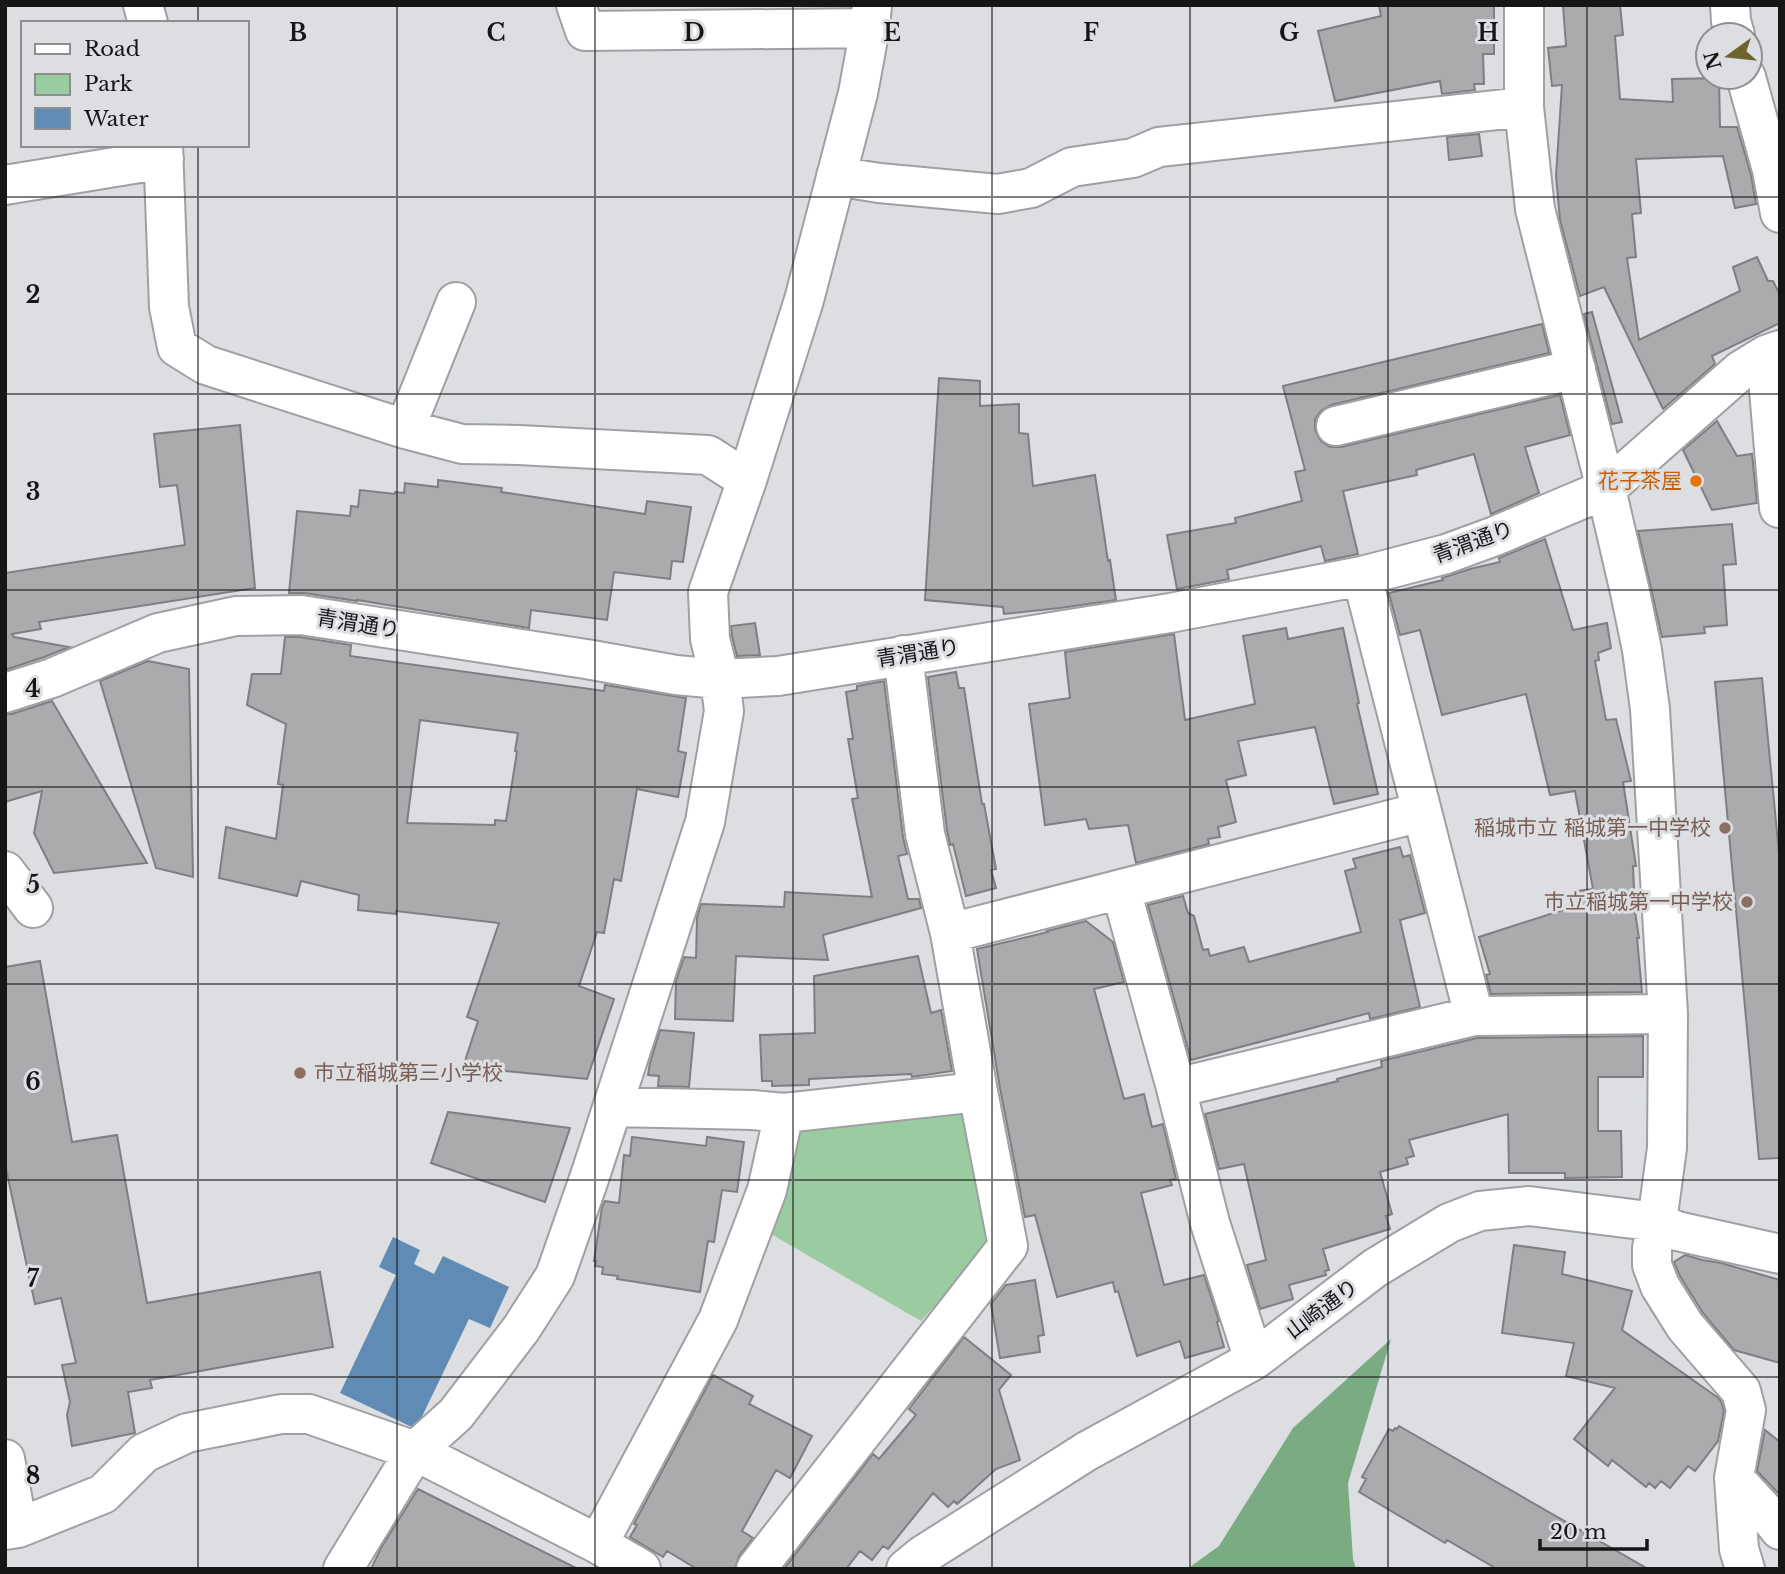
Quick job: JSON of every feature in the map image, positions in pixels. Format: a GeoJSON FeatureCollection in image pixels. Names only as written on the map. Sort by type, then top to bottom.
{"type":"FeatureCollection","features":[{"type":"Feature","properties":{"kind":"street"},"geometry":{"type":"LineString","coordinates":[[343,1569],[415,1451],[456,1414],[521,1329],[555,1276],[613,1107],[705,822],[724,711],[720,679],[710,639],[708,592],[804,300],[858,93],[871,17],[585,31],[576,5]]}},
{"type":"Feature","properties":{"kind":"street"},"geometry":{"type":"LineString","coordinates":[[1524,5],[1524,107],[1535,209],[1606,489],[1642,650],[1650,709],[1668,1014],[1667,1148],[1652,1248],[1652,1265],[1660,1286],[1685,1326],[1741,1391],[1746,1410],[1734,1478],[1739,1549],[1745,1569]]}},
{"type":"Feature","properties":{"kind":"street"},"geometry":{"type":"LineString","coordinates":[[1760,91],[1780,213]]}},
{"type":"Feature","properties":{"kind":"street"},"geometry":{"type":"LineString","coordinates":[[836,176],[879,183],[998,194],[1031,188],[1072,167],[1133,159],[1159,147],[1524,107]]}},
{"type":"Feature","properties":{"kind":"street"},"geometry":{"type":"LineString","coordinates":[[5,185],[164,152],[169,307],[177,347],[206,365],[405,429],[461,444],[708,455],[747,480]]}},
{"type":"Feature","properties":{"kind":"street"},"geometry":{"type":"LineString","coordinates":[[405,429],[456,302]]}},
{"type":"Feature","properties":{"kind":"street"},"geometry":{"type":"LineString","coordinates":[[1773,353],[1779,508]]}},
{"type":"Feature","properties":{"kind":"street","name":"青渭通り"},"geometry":{"type":"LineString","coordinates":[[5,693],[52,678],[158,633],[236,616],[301,615],[676,675],[720,679],[778,676],[1170,613],[1362,576],[1446,554],[1606,489],[1740,371],[1773,353]]}},
{"type":"Feature","properties":{"kind":"street"},"geometry":{"type":"LineString","coordinates":[[1336,426],[1576,369]]}},
{"type":"Feature","properties":{"kind":"street"},"geometry":{"type":"LineString","coordinates":[[1362,576],[1474,1016]]}},
{"type":"Feature","properties":{"kind":"street"},"geometry":{"type":"LineString","coordinates":[[756,1569],[1008,1246],[950,933],[925,834],[902,656]]}},
{"type":"Feature","properties":{"kind":"street"},"geometry":{"type":"LineString","coordinates":[[950,933],[1421,812]]}},
{"type":"Feature","properties":{"kind":"street"},"geometry":{"type":"LineString","coordinates":[[5,871],[33,908]]}},
{"type":"Feature","properties":{"kind":"street"},"geometry":{"type":"LineString","coordinates":[[1121,890],[1210,1223],[1254,1360]]}},
{"type":"Feature","properties":{"kind":"street"},"geometry":{"type":"LineString","coordinates":[[1176,1088],[1474,1016],[1668,1014]]}},
{"type":"Feature","properties":{"kind":"street"},"geometry":{"type":"LineString","coordinates":[[613,1107],[784,1112],[978,1092]]}},
{"type":"Feature","properties":{"kind":"street"},"geometry":{"type":"LineString","coordinates":[[598,1544],[718,1320],[767,1190],[784,1112]]}},
{"type":"Feature","properties":{"kind":"street","name":"山崎通り"},"geometry":{"type":"LineString","coordinates":[[906,1569],[923,1555],[1087,1451],[1254,1360],[1375,1268],[1449,1223],[1480,1211],[1529,1206],[1657,1222],[1677,1231],[1780,1254]]}},
{"type":"Feature","properties":{"kind":"street"},"geometry":{"type":"LineString","coordinates":[[5,1459],[12,1529],[103,1494],[144,1453],[187,1433],[281,1414],[309,1414],[415,1451],[598,1544],[641,1569]]}},
{"type":"Feature","properties":{"kind":"street"},"geometry":{"type":"LineString","coordinates":[[1734,1478],[1776,1518]]}},
{"type":"Feature","properties":{"kind":"green space"},"geometry":{"type":"Polygon","coordinates":[[[952,1106],[969,1117],[988,1241],[978,1258],[921,1321],[771,1234],[799,1131],[815,1123],[952,1106]]]}},
{"type":"Feature","properties":{"kind":"green space"},"geometry":{"type":"Polygon","coordinates":[[[1391,1339],[1348,1483],[1356,1569],[1187,1569],[1219,1546],[1293,1428],[1391,1339]]]}},
{"type":"Feature","properties":{"kind":"water"},"geometry":{"type":"Polygon","coordinates":[[[393,1237],[420,1250],[414,1264],[434,1274],[443,1256],[509,1287],[490,1328],[469,1319],[416,1429],[340,1393],[396,1275],[379,1267],[393,1237]]]}},
{"type":"Feature","properties":{"kind":"building"},"geometry":{"type":"Polygon","coordinates":[[[1379,5],[1494,5],[1494,54],[1483,54],[1484,84],[1474,84],[1475,90],[1442,94],[1440,81],[1335,101],[1318,31],[1381,16],[1379,5]]]}},
{"type":"Feature","properties":{"kind":"building"},"geometry":{"type":"Polygon","coordinates":[[[1563,5],[1620,5],[1623,35],[1615,36],[1620,99],[1673,102],[1672,79],[1694,79],[1694,91],[1719,91],[1720,127],[1737,127],[1751,175],[1756,204],[1735,208],[1723,156],[1636,159],[1641,213],[1632,214],[1636,257],[1627,258],[1639,340],[1740,291],[1733,267],[1757,257],[1768,281],[1773,281],[1780,295],[1780,323],[1712,356],[1715,364],[1663,409],[1604,287],[1580,296],[1560,220],[1556,176],[1562,85],[1552,86],[1548,48],[1566,46],[1563,5]]]}},
{"type":"Feature","properties":{"kind":"building"},"geometry":{"type":"Polygon","coordinates":[[[1479,134],[1482,156],[1449,160],[1447,137],[1479,134]]]}},
{"type":"Feature","properties":{"kind":"building"},"geometry":{"type":"Polygon","coordinates":[[[1592,312],[1622,422],[1612,424],[1584,314],[1592,312]]]}},
{"type":"Feature","properties":{"kind":"building"},"geometry":{"type":"Polygon","coordinates":[[[1542,324],[1549,353],[1331,405],[1315,419],[1315,430],[1321,441],[1330,447],[1341,447],[1560,395],[1570,435],[1525,447],[1539,493],[1491,514],[1474,454],[1416,470],[1417,475],[1343,491],[1358,554],[1325,561],[1321,546],[1227,570],[1229,579],[1177,589],[1167,535],[1236,523],[1235,518],[1302,501],[1295,472],[1305,470],[1283,386],[1542,324]]]}},
{"type":"Feature","properties":{"kind":"building"},"geometry":{"type":"Polygon","coordinates":[[[939,378],[980,381],[980,406],[1019,404],[1019,433],[1028,434],[1033,486],[1095,475],[1116,600],[1004,614],[1003,607],[925,600],[939,378]]]}},
{"type":"Feature","properties":{"kind":"building"},"geometry":{"type":"Polygon","coordinates":[[[1717,421],[1737,456],[1752,454],[1757,503],[1712,510],[1683,450],[1717,421]]]}},
{"type":"Feature","properties":{"kind":"building"},"geometry":{"type":"Polygon","coordinates":[[[240,425],[255,588],[39,622],[41,629],[12,634],[14,637],[69,647],[5,670],[5,573],[185,545],[177,485],[160,487],[154,434],[240,425]]]}},
{"type":"Feature","properties":{"kind":"building"},"geometry":{"type":"Polygon","coordinates":[[[438,480],[502,488],[501,492],[645,514],[647,501],[691,507],[683,562],[672,561],[670,579],[614,572],[607,620],[531,610],[529,628],[357,600],[289,593],[297,511],[350,516],[351,506],[358,507],[360,490],[404,493],[405,483],[438,487],[438,480]]]}},
{"type":"Feature","properties":{"kind":"building"},"geometry":{"type":"Polygon","coordinates":[[[1732,524],[1736,564],[1723,565],[1727,625],[1704,627],[1705,633],[1662,637],[1638,531],[1732,524]]]}},
{"type":"Feature","properties":{"kind":"building"},"geometry":{"type":"Polygon","coordinates":[[[1545,539],[1573,630],[1607,623],[1611,648],[1598,653],[1599,660],[1595,661],[1606,720],[1616,719],[1631,781],[1623,782],[1636,866],[1633,866],[1635,912],[1642,992],[1491,994],[1486,975],[1490,974],[1479,937],[1578,905],[1575,891],[1593,889],[1575,791],[1550,795],[1526,694],[1442,715],[1420,630],[1400,635],[1389,593],[1500,562],[1499,558],[1545,539]]]}},
{"type":"Feature","properties":{"kind":"building"},"geometry":{"type":"Polygon","coordinates":[[[755,623],[760,655],[737,656],[731,626],[755,623]]]}},
{"type":"Feature","properties":{"kind":"building"},"geometry":{"type":"Polygon","coordinates":[[[1286,628],[1288,639],[1343,628],[1378,794],[1334,804],[1315,727],[1238,741],[1246,775],[1226,780],[1236,822],[1218,827],[1220,837],[1208,839],[1209,844],[1136,863],[1128,825],[1089,829],[1086,819],[1045,825],[1029,704],[1070,698],[1065,652],[1174,634],[1185,720],[1255,704],[1243,636],[1286,628]]]}},
{"type":"Feature","properties":{"kind":"building"},"geometry":{"type":"Polygon","coordinates":[[[285,637],[299,637],[351,645],[350,656],[604,691],[605,685],[686,698],[678,751],[686,753],[678,797],[637,789],[621,881],[614,879],[604,933],[597,932],[579,986],[614,999],[587,1079],[463,1067],[478,1021],[467,1017],[499,923],[396,911],[396,914],[358,910],[359,895],[301,881],[297,896],[219,878],[226,827],[276,839],[283,785],[278,784],[286,724],[247,705],[252,674],[281,674],[285,637]],[[420,720],[407,823],[495,825],[495,820],[506,821],[518,733],[420,720]]]}},
{"type":"Feature","properties":{"kind":"building"},"geometry":{"type":"Polygon","coordinates":[[[148,661],[189,669],[193,877],[156,868],[100,681],[148,661]]]}},
{"type":"Feature","properties":{"kind":"building"},"geometry":{"type":"Polygon","coordinates":[[[956,672],[959,688],[964,688],[982,804],[996,869],[991,870],[996,888],[966,896],[947,830],[928,677],[956,672]]]}},
{"type":"Feature","properties":{"kind":"building"},"geometry":{"type":"Polygon","coordinates":[[[1762,678],[1780,863],[1780,1158],[1759,1159],[1715,682],[1762,678]]]}},
{"type":"Feature","properties":{"kind":"building"},"geometry":{"type":"Polygon","coordinates":[[[884,681],[907,854],[898,856],[908,899],[919,899],[921,908],[823,935],[828,960],[736,956],[733,1021],[675,1019],[676,981],[684,957],[696,958],[697,918],[701,904],[784,907],[785,892],[872,897],[852,799],[858,798],[848,739],[853,739],[846,692],[857,690],[857,686],[884,681]]]}},
{"type":"Feature","properties":{"kind":"building"},"geometry":{"type":"Polygon","coordinates":[[[52,701],[147,863],[54,873],[34,833],[42,791],[5,802],[5,714],[52,701]]]}},
{"type":"Feature","properties":{"kind":"building"},"geometry":{"type":"Polygon","coordinates":[[[1400,847],[1403,857],[1410,855],[1425,913],[1400,920],[1420,1007],[1370,1019],[1369,1013],[1191,1060],[1148,905],[1183,896],[1188,913],[1194,916],[1203,950],[1208,949],[1210,956],[1244,947],[1249,962],[1361,932],[1345,871],[1356,868],[1353,859],[1400,847]]]}},
{"type":"Feature","properties":{"kind":"building"},"geometry":{"type":"Polygon","coordinates":[[[1086,921],[1113,942],[1124,982],[1094,989],[1124,1099],[1144,1094],[1152,1127],[1163,1124],[1176,1179],[1170,1180],[1172,1185],[1141,1193],[1164,1285],[1204,1275],[1219,1321],[1217,1322],[1224,1347],[1185,1358],[1180,1341],[1137,1356],[1113,1282],[1057,1297],[1035,1215],[1025,1217],[977,949],[1086,921]]]}},
{"type":"Feature","properties":{"kind":"building"},"geometry":{"type":"Polygon","coordinates":[[[918,956],[931,1013],[941,1010],[952,1071],[912,1077],[911,1074],[809,1079],[809,1085],[772,1086],[772,1081],[762,1081],[760,1035],[815,1033],[814,976],[918,956]]]}},
{"type":"Feature","properties":{"kind":"building"},"geometry":{"type":"Polygon","coordinates":[[[40,961],[72,1142],[117,1135],[147,1303],[320,1272],[333,1347],[150,1380],[152,1388],[128,1392],[135,1433],[72,1446],[67,1415],[70,1402],[62,1365],[76,1363],[61,1298],[35,1304],[5,1164],[5,967],[40,961]]]}},
{"type":"Feature","properties":{"kind":"building"},"geometry":{"type":"Polygon","coordinates":[[[660,1030],[694,1033],[689,1087],[658,1086],[659,1076],[648,1075],[660,1030]]]}},
{"type":"Feature","properties":{"kind":"building"},"geometry":{"type":"Polygon","coordinates":[[[1643,1036],[1643,1077],[1598,1077],[1598,1131],[1621,1131],[1622,1177],[1565,1178],[1565,1173],[1509,1173],[1508,1114],[1409,1140],[1414,1156],[1406,1158],[1408,1164],[1380,1172],[1392,1214],[1386,1216],[1390,1229],[1323,1249],[1329,1270],[1325,1271],[1326,1275],[1289,1285],[1293,1299],[1260,1309],[1247,1265],[1266,1260],[1244,1164],[1219,1169],[1205,1114],[1338,1081],[1337,1079],[1382,1067],[1381,1061],[1477,1038],[1643,1036]]]}},
{"type":"Feature","properties":{"kind":"building"},"geometry":{"type":"Polygon","coordinates":[[[448,1112],[570,1128],[545,1202],[431,1163],[448,1112]]]}},
{"type":"Feature","properties":{"kind":"building"},"geometry":{"type":"Polygon","coordinates":[[[632,1137],[706,1146],[707,1137],[744,1142],[737,1192],[722,1190],[714,1242],[708,1241],[700,1292],[617,1279],[618,1276],[602,1274],[603,1267],[595,1266],[602,1207],[605,1201],[619,1203],[624,1155],[630,1156],[632,1137]]]}},
{"type":"Feature","properties":{"kind":"building"},"geometry":{"type":"Polygon","coordinates":[[[1514,1245],[1565,1252],[1562,1274],[1632,1291],[1622,1330],[1721,1401],[1724,1411],[1718,1441],[1695,1471],[1688,1466],[1670,1488],[1661,1481],[1655,1488],[1649,1483],[1646,1487],[1612,1460],[1608,1466],[1574,1439],[1615,1388],[1566,1376],[1574,1343],[1502,1333],[1514,1245]]]}},
{"type":"Feature","properties":{"kind":"building"},"geometry":{"type":"Polygon","coordinates":[[[1685,1255],[1780,1280],[1780,1363],[1734,1350],[1703,1313],[1680,1276],[1674,1262],[1685,1255]]]}},
{"type":"Feature","properties":{"kind":"building"},"geometry":{"type":"Polygon","coordinates":[[[1035,1280],[1044,1335],[1038,1336],[1040,1352],[1000,1358],[991,1304],[1006,1285],[1035,1280]]]}},
{"type":"Feature","properties":{"kind":"building"},"geometry":{"type":"Polygon","coordinates":[[[964,1337],[1011,1375],[999,1390],[1020,1460],[996,1469],[957,1504],[954,1501],[948,1507],[933,1493],[888,1549],[883,1546],[872,1560],[860,1551],[846,1569],[784,1569],[873,1454],[879,1459],[916,1415],[909,1409],[964,1337]]]}},
{"type":"Feature","properties":{"kind":"building"},"geometry":{"type":"Polygon","coordinates":[[[713,1375],[753,1396],[749,1404],[812,1436],[790,1478],[776,1470],[742,1531],[753,1538],[739,1556],[735,1569],[697,1569],[667,1551],[663,1557],[630,1537],[637,1525],[634,1524],[713,1375]]]}},
{"type":"Feature","properties":{"kind":"building"},"geometry":{"type":"Polygon","coordinates":[[[1399,1426],[1648,1569],[1497,1569],[1447,1540],[1445,1543],[1359,1492],[1366,1479],[1362,1477],[1389,1429],[1393,1431],[1399,1426]]]}},
{"type":"Feature","properties":{"kind":"building"},"geometry":{"type":"Polygon","coordinates":[[[1765,1430],[1780,1442],[1780,1495],[1757,1471],[1765,1430]]]}},
{"type":"Feature","properties":{"kind":"building"},"geometry":{"type":"Polygon","coordinates":[[[418,1489],[578,1569],[371,1569],[418,1489]]]}},
{"type":"Feature","properties":{"kind":"place","name":"花子茶屋"},"geometry":{"type":"Point","coordinates":[1696,481]}},
{"type":"Feature","properties":{"kind":"place","name":"稲城市立 稲城第一中学校"},"geometry":{"type":"Point","coordinates":[1725,828]}},
{"type":"Feature","properties":{"kind":"place","name":"市立稲城第一中学校"},"geometry":{"type":"Point","coordinates":[1747,902]}},
{"type":"Feature","properties":{"kind":"place","name":"市立稲城第三小学校"},"geometry":{"type":"Point","coordinates":[300,1073]}}]}
